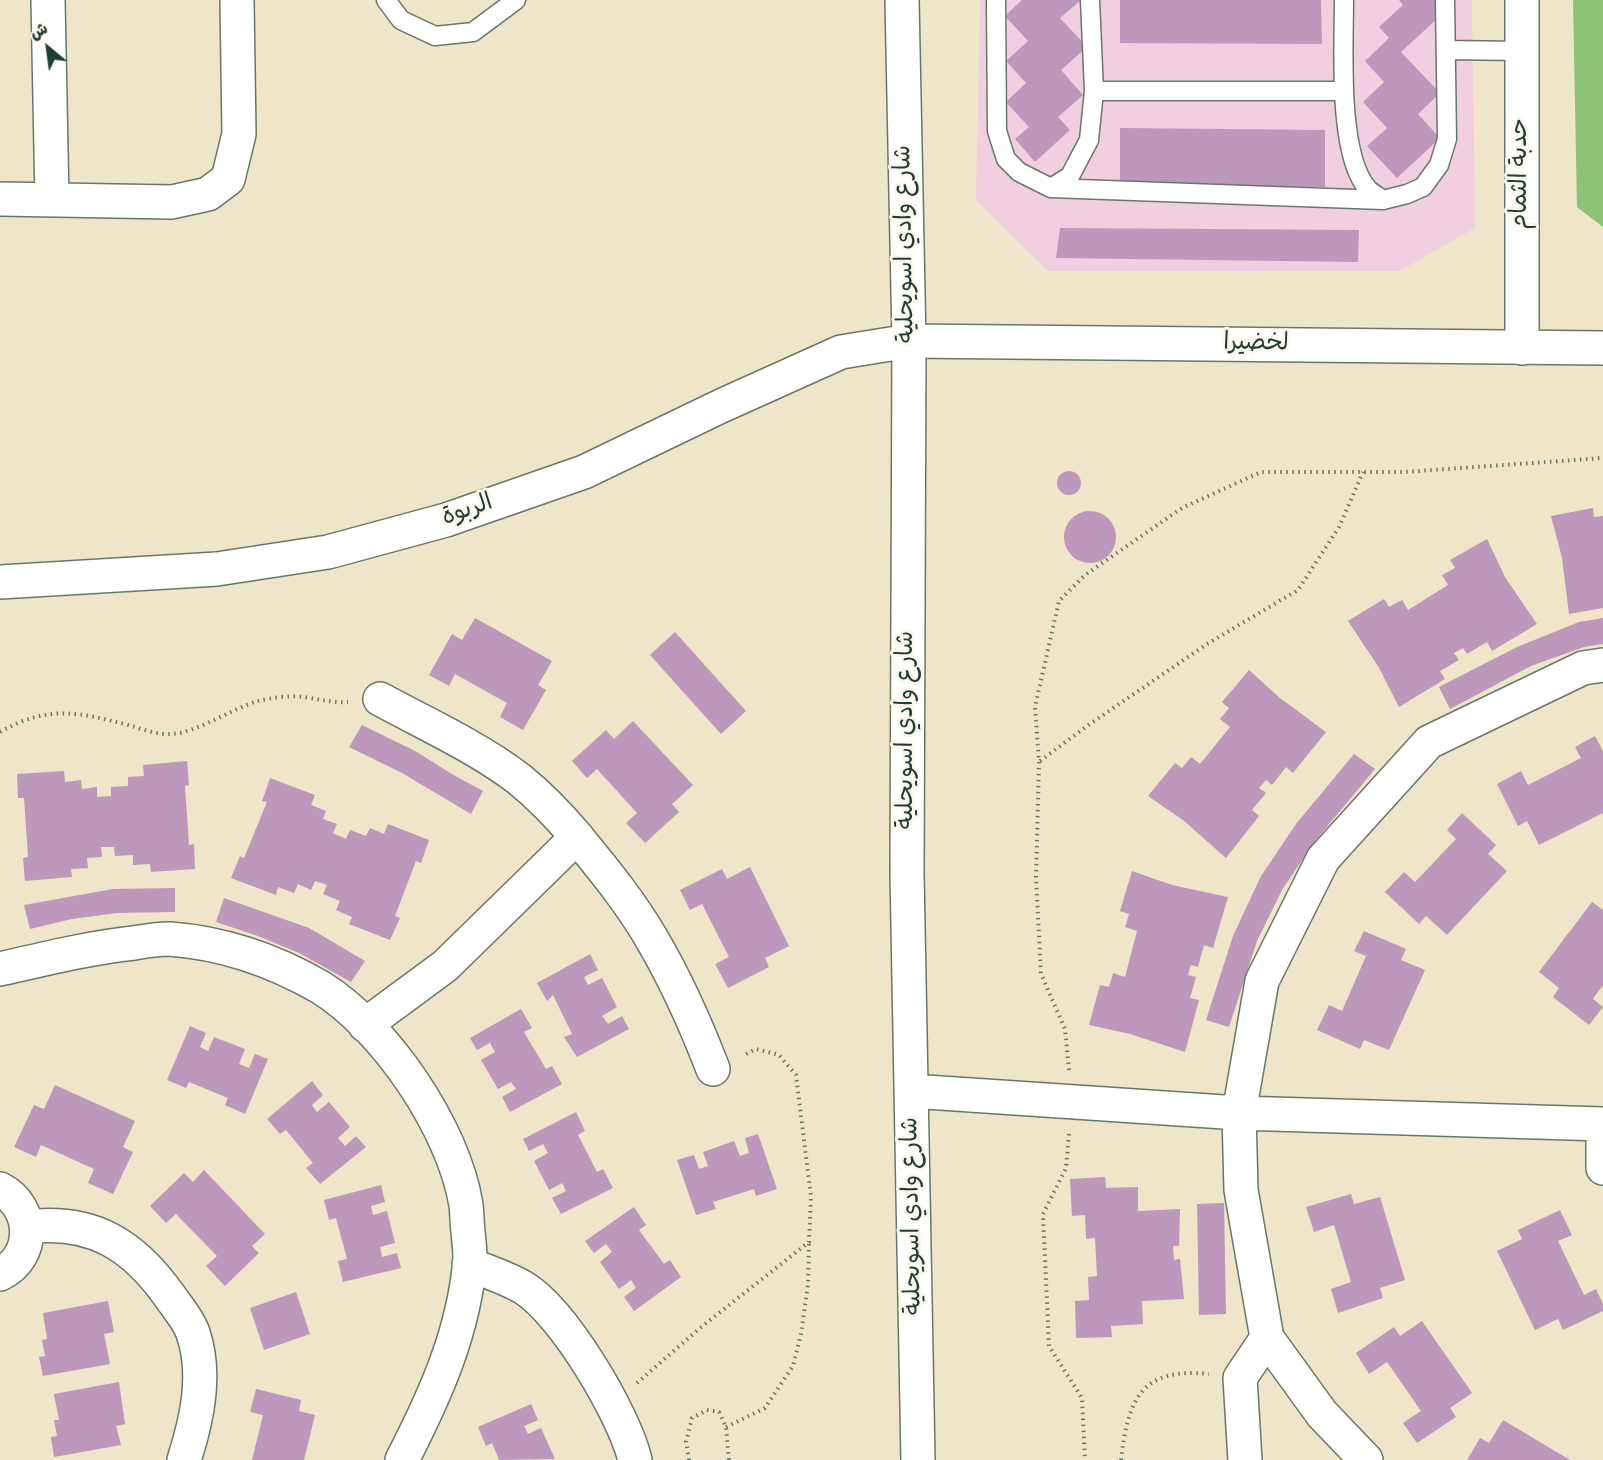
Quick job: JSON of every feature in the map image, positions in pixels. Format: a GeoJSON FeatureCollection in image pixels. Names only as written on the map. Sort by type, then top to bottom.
{"type":"FeatureCollection","features":[{"type":"Feature","properties":{"kind":"street"},"geometry":{"type":"LineString","coordinates":[[48,0],[52,200]]}},
{"type":"Feature","properties":{"kind":"street"},"geometry":{"type":"LineString","coordinates":[[0,199],[172,202],[208,194],[228,179],[239,134],[237,0]]}},
{"type":"Feature","properties":{"kind":"street","name":"شارع وادي اسويحلية"},"geometry":{"type":"LineString","coordinates":[[902,0],[909,342],[907,873],[918,1460]]}},
{"type":"Feature","properties":{"kind":"street","name":"حدبة الثمام"},"geometry":{"type":"LineString","coordinates":[[1522,0],[1522,348]]}},
{"type":"Feature","properties":{"kind":"street","name":"لخضيرا"},"geometry":{"type":"LineString","coordinates":[[909,342],[1603,348]]}},
{"type":"Feature","properties":{"kind":"street","name":"الربوة"},"geometry":{"type":"LineString","coordinates":[[0,582],[217,569],[339,549],[446,520],[584,472],[721,406],[841,352],[909,342]]}},
{"type":"Feature","properties":{"kind":"street"},"geometry":{"type":"LineString","coordinates":[[1366,1460],[1322,1414],[1267,1338],[1241,1190],[1239,1113],[1262,981],[1323,859],[1430,742],[1583,668],[1603,665]]}},
{"type":"Feature","properties":{"kind":"street"},"geometry":{"type":"LineString","coordinates":[[380,699],[478,752],[519,780],[559,816],[614,883],[652,939],[673,977],[713,1070]]}},
{"type":"Feature","properties":{"kind":"street"},"geometry":{"type":"LineString","coordinates":[[365,1025],[445,966],[577,837]]}},
{"type":"Feature","properties":{"kind":"street"},"geometry":{"type":"LineString","coordinates":[[0,969],[106,946],[167,939],[205,943],[248,953],[288,970],[321,988],[352,1011],[382,1042],[411,1080],[437,1123],[454,1161],[466,1204],[469,1264],[464,1308],[446,1365],[402,1460]]}},
{"type":"Feature","properties":{"kind":"street"},"geometry":{"type":"LineString","coordinates":[[911,1091],[1239,1113],[1603,1124]]}},
{"type":"Feature","properties":{"kind":"street"},"geometry":{"type":"LineString","coordinates":[[1603,1138],[1603,1168]]}},
{"type":"Feature","properties":{"kind":"street"},"geometry":{"type":"LineString","coordinates":[[0,1189],[17,1202],[26,1218],[27,1227],[26,1245],[22,1253],[12,1266],[0,1274]]}},
{"type":"Feature","properties":{"kind":"street"},"geometry":{"type":"LineString","coordinates":[[27,1227],[51,1224],[79,1228],[112,1240],[138,1258],[178,1308],[193,1332],[199,1396],[191,1439],[184,1460]]}},
{"type":"Feature","properties":{"kind":"street"},"geometry":{"type":"LineString","coordinates":[[469,1264],[523,1287],[543,1303],[578,1346],[612,1405],[632,1448],[635,1460]]}},
{"type":"Feature","properties":{"kind":"street"},"geometry":{"type":"LineString","coordinates":[[1245,1460],[1240,1377],[1267,1338]]}},
{"type":"Feature","properties":{"kind":"lane"},"geometry":{"type":"LineString","coordinates":[[386,0],[401,20],[435,36],[473,32],[516,0]]}},
{"type":"Feature","properties":{"kind":"lane"},"geometry":{"type":"LineString","coordinates":[[996,0],[997,131],[1006,159],[1019,172],[1051,188],[1383,200],[1423,187],[1439,165],[1447,139],[1445,0]]}},
{"type":"Feature","properties":{"kind":"lane"},"geometry":{"type":"LineString","coordinates":[[1051,188],[1070,176],[1089,140],[1094,91],[1090,0]]}},
{"type":"Feature","properties":{"kind":"lane"},"geometry":{"type":"LineString","coordinates":[[1344,0],[1344,91],[1353,161],[1368,189],[1383,200]]}},
{"type":"Feature","properties":{"kind":"lane"},"geometry":{"type":"LineString","coordinates":[[1446,50],[1522,51]]}},
{"type":"Feature","properties":{"kind":"lane"},"geometry":{"type":"LineString","coordinates":[[1094,91],[1344,91]]}},
{"type":"Feature","properties":{"kind":"path"},"geometry":{"type":"LineString","coordinates":[[1085,1460],[1082,1398],[1049,1346],[1043,1214],[1066,1168],[1072,1102],[1065,1029],[1041,974],[1036,877],[1039,762],[1035,707],[1059,601],[1085,575],[1182,508],[1261,471],[1404,472],[1603,458]]}},
{"type":"Feature","properties":{"kind":"path"},"geometry":{"type":"LineString","coordinates":[[1039,762],[1087,726],[1207,644],[1298,590],[1339,527],[1364,472]]}},
{"type":"Feature","properties":{"kind":"path"},"geometry":{"type":"LineString","coordinates":[[0,732],[29,717],[67,713],[88,714],[162,734],[175,734],[260,701],[301,696],[333,703],[380,699]]}},
{"type":"Feature","properties":{"kind":"path"},"geometry":{"type":"LineString","coordinates":[[713,1070],[756,1050],[779,1055],[796,1075],[811,1197],[808,1284],[801,1334],[793,1366],[765,1408],[726,1427]]}},
{"type":"Feature","properties":{"kind":"path"},"geometry":{"type":"LineString","coordinates":[[612,1405],[700,1328],[809,1242]]}},
{"type":"Feature","properties":{"kind":"path"},"geometry":{"type":"LineString","coordinates":[[1121,1460],[1124,1431],[1133,1402],[1141,1391],[1156,1380],[1170,1374],[1195,1372],[1240,1377]]}},
{"type":"Feature","properties":{"kind":"path"},"geometry":{"type":"LineString","coordinates":[[689,1460],[686,1442],[692,1418],[707,1410],[719,1412],[726,1427],[729,1460]]}},
{"type":"Feature","properties":{"kind":"shaded area"},"geometry":{"type":"Polygon","coordinates":[[[980,0],[1472,0],[1475,228],[1400,271],[1048,271],[976,200],[980,0]]]}},
{"type":"Feature","properties":{"kind":"green space"},"geometry":{"type":"Polygon","coordinates":[[[1573,0],[1603,0],[1603,227],[1577,207],[1573,0]]]}},
{"type":"Feature","properties":{"kind":"building"},"geometry":{"type":"Polygon","coordinates":[[[1022,0],[1081,0],[1060,18],[1087,47],[1061,70],[1083,95],[1058,117],[1070,130],[1035,162],[1015,139],[1029,127],[1006,102],[1026,83],[1006,61],[1028,41],[1005,16],[1022,0]]]}},
{"type":"Feature","properties":{"kind":"building"},"geometry":{"type":"Polygon","coordinates":[[[1120,0],[1321,0],[1322,44],[1120,43],[1120,0]]]}},
{"type":"Feature","properties":{"kind":"building"},"geometry":{"type":"Polygon","coordinates":[[[1399,0],[1443,0],[1450,7],[1401,52],[1440,93],[1418,114],[1440,138],[1397,178],[1367,146],[1387,128],[1363,102],[1384,82],[1365,61],[1389,38],[1379,27],[1403,5],[1399,0]]]}},
{"type":"Feature","properties":{"kind":"building"},"geometry":{"type":"Polygon","coordinates":[[[1120,128],[1325,130],[1325,187],[1120,185],[1120,128]]]}},
{"type":"Feature","properties":{"kind":"building"},"geometry":{"type":"Polygon","coordinates":[[[1060,228],[1359,230],[1358,262],[1056,258],[1060,228]]]}},
{"type":"Feature","properties":{"kind":"building"},"geometry":{"type":"Polygon","coordinates":[[[1064,471],[1074,471],[1081,478],[1081,488],[1074,495],[1064,495],[1057,488],[1057,478],[1064,471]]]}},
{"type":"Feature","properties":{"kind":"building"},"geometry":{"type":"Polygon","coordinates":[[[1593,508],[1594,517],[1603,516],[1603,608],[1569,614],[1562,558],[1551,516],[1593,508]]]}},
{"type":"Feature","properties":{"kind":"building"},"geometry":{"type":"Polygon","coordinates":[[[1090,511],[1104,515],[1112,523],[1116,537],[1112,551],[1104,559],[1090,563],[1076,559],[1068,551],[1064,537],[1068,523],[1076,515],[1090,511]]]}},
{"type":"Feature","properties":{"kind":"building"},"geometry":{"type":"Polygon","coordinates":[[[1487,539],[1505,577],[1537,624],[1492,651],[1487,642],[1467,654],[1463,648],[1454,653],[1459,660],[1440,671],[1445,679],[1399,707],[1378,666],[1348,621],[1384,599],[1389,607],[1402,600],[1408,610],[1448,585],[1442,575],[1455,568],[1450,560],[1487,539]]]}},
{"type":"Feature","properties":{"kind":"building"},"geometry":{"type":"Polygon","coordinates":[[[475,618],[552,661],[538,685],[546,690],[523,730],[500,717],[507,703],[455,674],[449,686],[429,675],[452,634],[462,640],[475,618]]]}},
{"type":"Feature","properties":{"kind":"building"},"geometry":{"type":"Polygon","coordinates":[[[1603,618],[1603,644],[1584,647],[1531,666],[1450,709],[1439,687],[1517,647],[1579,622],[1603,618]]]}},
{"type":"Feature","properties":{"kind":"building"},"geometry":{"type":"Polygon","coordinates":[[[675,632],[746,711],[721,734],[650,655],[675,632]]]}},
{"type":"Feature","properties":{"kind":"building"},"geometry":{"type":"Polygon","coordinates":[[[1249,670],[1280,698],[1326,732],[1293,773],[1286,767],[1272,785],[1266,780],[1259,788],[1266,793],[1252,810],[1259,816],[1226,858],[1183,820],[1148,796],[1175,763],[1182,768],[1191,757],[1200,764],[1230,727],[1220,719],[1229,708],[1222,702],[1249,670]]]}},
{"type":"Feature","properties":{"kind":"building"},"geometry":{"type":"Polygon","coordinates":[[[633,721],[693,785],[672,804],[679,812],[645,843],[626,823],[637,813],[597,769],[587,778],[572,761],[606,730],[614,739],[633,721]]]}},
{"type":"Feature","properties":{"kind":"building"},"geometry":{"type":"Polygon","coordinates":[[[362,725],[417,752],[483,791],[471,814],[402,773],[349,747],[362,725]]]}},
{"type":"Feature","properties":{"kind":"building"},"geometry":{"type":"Polygon","coordinates":[[[1595,736],[1603,751],[1603,813],[1539,845],[1527,821],[1518,826],[1497,784],[1521,771],[1528,785],[1581,758],[1575,747],[1595,736]]]}},
{"type":"Feature","properties":{"kind":"building"},"geometry":{"type":"Polygon","coordinates":[[[1354,754],[1375,769],[1315,841],[1282,890],[1257,941],[1229,1027],[1206,1020],[1233,936],[1261,876],[1296,824],[1354,754]]]}},
{"type":"Feature","properties":{"kind":"building"},"geometry":{"type":"Polygon","coordinates":[[[187,761],[189,785],[185,786],[189,845],[194,844],[195,869],[151,872],[150,864],[133,865],[133,855],[115,856],[114,847],[101,847],[102,857],[87,858],[88,868],[71,869],[72,877],[25,881],[23,858],[28,857],[24,798],[18,798],[17,774],[64,771],[65,782],[81,780],[82,789],[97,787],[97,797],[111,796],[111,787],[128,786],[128,777],[144,776],[143,765],[187,761]]]}},
{"type":"Feature","properties":{"kind":"building"},"geometry":{"type":"Polygon","coordinates":[[[270,778],[315,795],[311,805],[326,811],[323,819],[337,824],[333,833],[346,839],[350,830],[366,836],[370,828],[384,834],[388,824],[429,840],[421,863],[416,861],[395,916],[400,918],[390,940],[349,924],[352,917],[336,910],[340,901],[323,894],[327,885],[315,881],[311,890],[298,884],[294,893],[278,887],[276,895],[231,878],[240,856],[244,858],[267,802],[262,801],[270,778]]]}},
{"type":"Feature","properties":{"kind":"building"},"geometry":{"type":"Polygon","coordinates":[[[1462,813],[1496,845],[1488,854],[1507,871],[1447,935],[1426,916],[1419,924],[1385,892],[1404,872],[1415,882],[1456,839],[1447,830],[1462,813]]]}},
{"type":"Feature","properties":{"kind":"building"},"geometry":{"type":"Polygon","coordinates":[[[750,867],[789,946],[765,958],[769,967],[728,988],[715,964],[729,957],[702,904],[690,910],[680,890],[722,869],[727,879],[750,867]]]}},
{"type":"Feature","properties":{"kind":"building"},"geometry":{"type":"Polygon","coordinates":[[[1132,871],[1172,885],[1228,897],[1213,948],[1204,945],[1198,967],[1191,965],[1188,975],[1196,977],[1190,998],[1199,1000],[1185,1052],[1130,1034],[1089,1025],[1100,985],[1109,987],[1113,973],[1125,977],[1137,931],[1125,927],[1129,914],[1120,911],[1132,871]]]}},
{"type":"Feature","properties":{"kind":"building"},"geometry":{"type":"Polygon","coordinates":[[[175,888],[175,912],[117,913],[72,919],[30,929],[24,905],[113,889],[175,888]]]}},
{"type":"Feature","properties":{"kind":"building"},"geometry":{"type":"Polygon","coordinates":[[[224,898],[309,928],[365,961],[351,982],[299,953],[216,922],[224,898]]]}},
{"type":"Feature","properties":{"kind":"building"},"geometry":{"type":"Polygon","coordinates":[[[1592,902],[1603,910],[1603,985],[1593,999],[1603,1007],[1589,1025],[1553,997],[1559,988],[1539,972],[1592,902]]]}},
{"type":"Feature","properties":{"kind":"building"},"geometry":{"type":"Polygon","coordinates":[[[1364,931],[1406,949],[1401,960],[1425,970],[1389,1050],[1364,1040],[1360,1049],[1317,1030],[1329,1005],[1342,1011],[1366,956],[1354,951],[1364,931]]]}},
{"type":"Feature","properties":{"kind":"building"},"geometry":{"type":"Polygon","coordinates":[[[590,954],[598,970],[584,977],[588,985],[602,978],[617,1007],[602,1016],[608,1024],[622,1016],[629,1029],[577,1057],[564,1037],[572,1034],[553,995],[547,1001],[537,983],[590,954]]]}},
{"type":"Feature","properties":{"kind":"building"},"geometry":{"type":"Polygon","coordinates":[[[521,1009],[532,1028],[524,1032],[546,1069],[552,1066],[562,1084],[510,1112],[502,1097],[516,1089],[511,1082],[498,1089],[481,1060],[495,1052],[490,1043],[477,1050],[470,1038],[521,1009]]]}},
{"type":"Feature","properties":{"kind":"building"},"geometry":{"type":"Polygon","coordinates":[[[190,1026],[206,1033],[200,1047],[208,1051],[214,1037],[245,1049],[239,1064],[249,1068],[255,1054],[268,1059],[245,1114],[225,1105],[228,1098],[189,1082],[186,1088],[167,1080],[190,1026]]]}},
{"type":"Feature","properties":{"kind":"building"},"geometry":{"type":"Polygon","coordinates":[[[312,1081],[323,1095],[312,1105],[317,1112],[329,1102],[350,1127],[338,1138],[345,1146],[356,1136],[366,1147],[320,1184],[306,1168],[313,1163],[286,1130],[280,1134],[267,1119],[312,1081]]]}},
{"type":"Feature","properties":{"kind":"building"},"geometry":{"type":"Polygon","coordinates":[[[55,1085],[135,1121],[123,1147],[133,1152],[113,1194],[88,1183],[94,1169],[41,1145],[36,1157],[14,1147],[34,1105],[44,1109],[55,1085]]]}},
{"type":"Feature","properties":{"kind":"building"},"geometry":{"type":"Polygon","coordinates":[[[576,1112],[585,1131],[578,1135],[597,1172],[603,1169],[613,1188],[561,1214],[552,1198],[566,1191],[562,1183],[549,1190],[534,1161],[548,1153],[543,1144],[529,1151],[523,1139],[576,1112]]]}},
{"type":"Feature","properties":{"kind":"building"},"geometry":{"type":"Polygon","coordinates":[[[758,1134],[777,1189],[756,1196],[754,1189],[713,1202],[716,1209],[696,1215],[677,1160],[694,1155],[699,1169],[708,1166],[703,1152],[734,1141],[740,1156],[749,1153],[745,1138],[758,1134]]]}},
{"type":"Feature","properties":{"kind":"building"},"geometry":{"type":"Polygon","coordinates":[[[204,1170],[265,1234],[252,1246],[259,1253],[225,1286],[206,1266],[217,1256],[176,1214],[166,1223],[150,1206],[184,1173],[193,1182],[204,1170]]]}},
{"type":"Feature","properties":{"kind":"building"},"geometry":{"type":"Polygon","coordinates":[[[1105,1177],[1106,1188],[1138,1187],[1138,1211],[1180,1209],[1179,1246],[1173,1246],[1174,1260],[1180,1259],[1184,1299],[1142,1301],[1143,1324],[1111,1326],[1112,1337],[1076,1338],[1075,1301],[1089,1300],[1088,1277],[1097,1276],[1095,1238],[1086,1239],[1085,1215],[1072,1216],[1070,1179],[1105,1177]]]}},
{"type":"Feature","properties":{"kind":"building"},"geometry":{"type":"Polygon","coordinates":[[[381,1185],[385,1202],[371,1206],[373,1215],[387,1211],[395,1243],[380,1247],[382,1257],[397,1253],[401,1268],[343,1282],[338,1261],[347,1259],[336,1218],[329,1220],[324,1200],[381,1185]]]}},
{"type":"Feature","properties":{"kind":"building"},"geometry":{"type":"Polygon","coordinates":[[[1351,1194],[1354,1204],[1380,1197],[1405,1280],[1380,1288],[1383,1298],[1338,1313],[1331,1289],[1351,1282],[1334,1225],[1314,1232],[1306,1207],[1351,1194]]]}},
{"type":"Feature","properties":{"kind":"building"},"geometry":{"type":"Polygon","coordinates":[[[1224,1203],[1226,1314],[1199,1315],[1197,1204],[1224,1203]]]}},
{"type":"Feature","properties":{"kind":"building"},"geometry":{"type":"Polygon","coordinates":[[[634,1207],[646,1225],[639,1230],[664,1264],[670,1260],[681,1277],[634,1311],[624,1297],[636,1288],[631,1280],[619,1289],[600,1262],[612,1252],[606,1244],[594,1253],[585,1241],[634,1207]]]}},
{"type":"Feature","properties":{"kind":"building"},"geometry":{"type":"Polygon","coordinates":[[[1560,1210],[1572,1235],[1558,1241],[1584,1295],[1596,1289],[1603,1304],[1603,1311],[1563,1330],[1558,1319],[1535,1330],[1497,1251],[1522,1239],[1518,1230],[1560,1210]]]}},
{"type":"Feature","properties":{"kind":"building"},"geometry":{"type":"Polygon","coordinates":[[[296,1292],[310,1334],[264,1350],[250,1308],[296,1292]]]}},
{"type":"Feature","properties":{"kind":"building"},"geometry":{"type":"Polygon","coordinates":[[[108,1301],[114,1332],[104,1334],[110,1364],[43,1376],[39,1357],[45,1356],[42,1340],[47,1339],[43,1313],[108,1301]]]}},
{"type":"Feature","properties":{"kind":"building"},"geometry":{"type":"Polygon","coordinates":[[[1422,1321],[1472,1393],[1450,1408],[1456,1417],[1417,1443],[1403,1423],[1421,1411],[1387,1362],[1369,1374],[1356,1353],[1394,1327],[1400,1336],[1422,1321]]]}},
{"type":"Feature","properties":{"kind":"building"},"geometry":{"type":"Polygon","coordinates":[[[119,1382],[125,1424],[116,1426],[121,1445],[54,1457],[51,1437],[57,1436],[54,1420],[59,1420],[54,1394],[119,1382]]]}},
{"type":"Feature","properties":{"kind":"building"},"geometry":{"type":"Polygon","coordinates":[[[256,1389],[301,1400],[299,1411],[315,1415],[304,1460],[252,1460],[263,1415],[250,1412],[256,1389]]]}},
{"type":"Feature","properties":{"kind":"building"},"geometry":{"type":"Polygon","coordinates":[[[531,1404],[538,1420],[524,1426],[528,1434],[541,1428],[555,1459],[499,1460],[492,1443],[486,1446],[478,1427],[531,1404]]]}},
{"type":"Feature","properties":{"kind":"building"},"geometry":{"type":"Polygon","coordinates":[[[1503,1420],[1570,1460],[1467,1460],[1480,1438],[1489,1443],[1503,1420]]]}}]}
